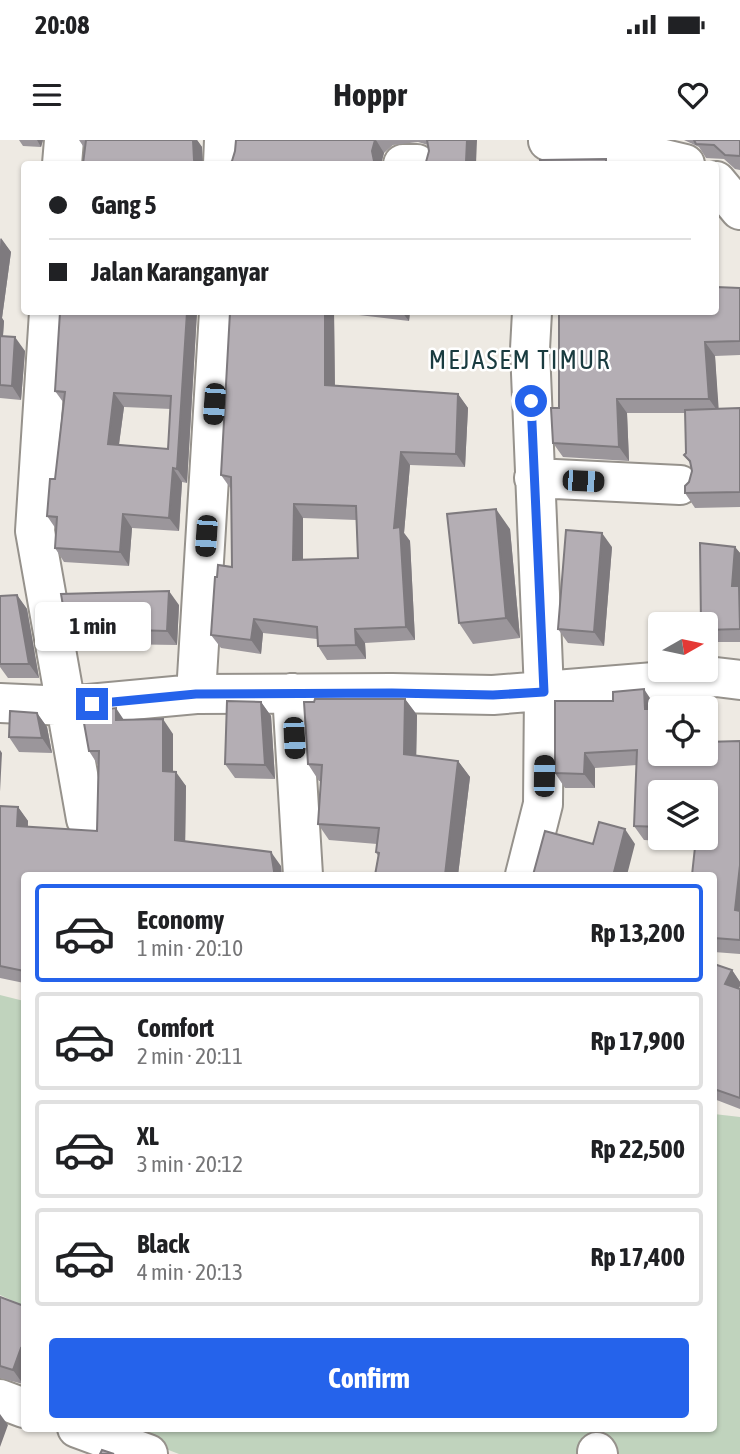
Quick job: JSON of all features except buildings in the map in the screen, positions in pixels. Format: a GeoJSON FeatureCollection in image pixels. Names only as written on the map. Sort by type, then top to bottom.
{"type":"FeatureCollection","features":[{"type":"Feature","properties":{"kind":"street"},"geometry":{"type":"LineString","coordinates":[[62,161],[64,140]]}},
{"type":"Feature","properties":{"kind":"street"},"geometry":{"type":"LineString","coordinates":[[223,161],[224,140]]}},
{"type":"Feature","properties":{"kind":"street"},"geometry":{"type":"LineString","coordinates":[[545,161],[548,140],[635,152],[672,161]]}},
{"type":"Feature","properties":{"kind":"street"},"geometry":{"type":"LineString","coordinates":[[719,185],[740,210]]}},
{"type":"Feature","properties":{"kind":"street"},"geometry":{"type":"LineString","coordinates":[[49,315],[35,531],[86,818]]}},
{"type":"Feature","properties":{"kind":"street"},"geometry":{"type":"LineString","coordinates":[[196,694],[219,315]]}},
{"type":"Feature","properties":{"kind":"street"},"geometry":{"type":"LineString","coordinates":[[526,872],[543,804],[544,692],[530,349],[533,315]]}},
{"type":"Feature","properties":{"kind":"street"},"geometry":{"type":"LineString","coordinates":[[534,478],[680,485]]}},
{"type":"Feature","properties":{"kind":"street"},"geometry":{"type":"LineString","coordinates":[[0,703],[66,706],[196,694],[493,695],[716,677],[740,680]]}},
{"type":"Feature","properties":{"kind":"street"},"geometry":{"type":"LineString","coordinates":[[292,693],[303,872]]}},
{"type":"Feature","properties":{"kind":"street"},"geometry":{"type":"LineString","coordinates":[[0,1399],[21,1407]]}},
{"type":"Feature","properties":{"kind":"street"},"geometry":{"type":"LineString","coordinates":[[87,1439],[148,1454]]}},
{"type":"Feature","properties":{"kind":"green space"},"geometry":{"type":"Polygon","coordinates":[[[0,995],[21,1000],[21,1305],[0,1295],[0,995]]]}},
{"type":"Feature","properties":{"kind":"green space"},"geometry":{"type":"Polygon","coordinates":[[[717,1114],[740,1117],[740,1454],[179,1454],[121,1432],[717,1432],[717,1114]]]}},
{"type":"Feature","properties":{"kind":"district","name":"MEJASEM TIMUR"},"geometry":{"type":"Point","coordinates":[520,360]}},
{"type":"Feature","properties":{"kind":"route"},"geometry":{"type":"LineString","coordinates":[[92,704],[196,694],[493,695],[544,692],[531,401]]}}]}
